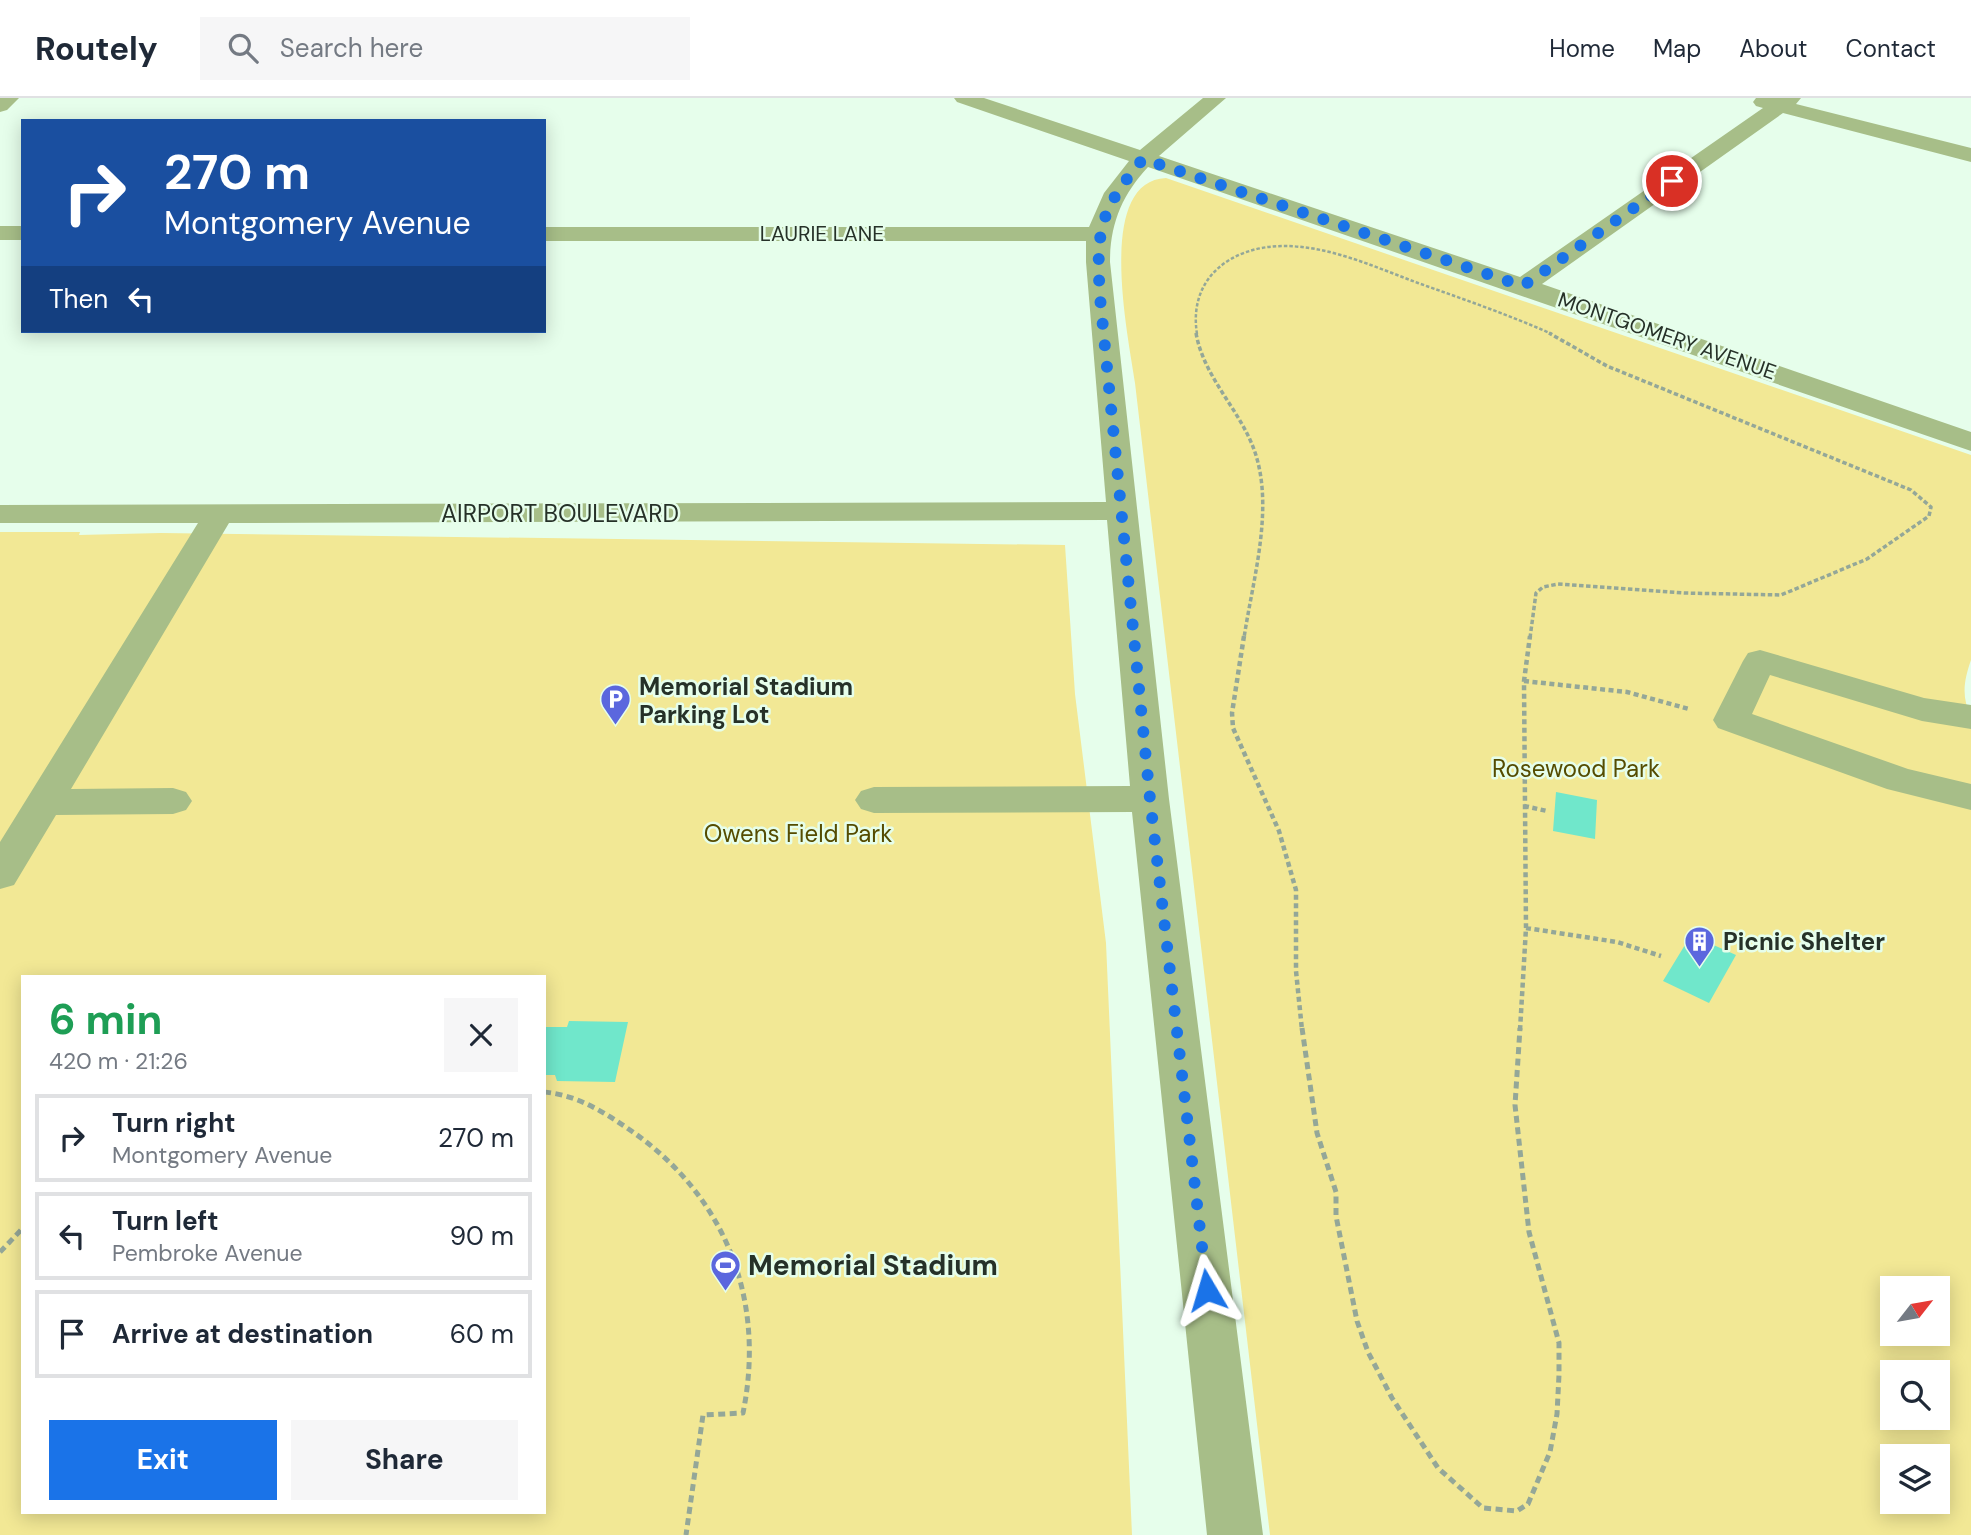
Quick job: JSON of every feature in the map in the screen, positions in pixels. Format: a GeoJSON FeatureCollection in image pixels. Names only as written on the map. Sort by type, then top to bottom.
{"type":"FeatureCollection","features":[{"type":"Feature","properties":{"kind":"street"},"geometry":{"type":"LineString","coordinates":[[0,106],[9,98]]}},
{"type":"Feature","properties":{"kind":"street","name":"MONTGOMERY AVENUE"},"geometry":{"type":"LineString","coordinates":[[964,98],[1523,286],[1971,442]]}},
{"type":"Feature","properties":{"kind":"street"},"geometry":{"type":"LineString","coordinates":[[1216,98],[1143,159],[1110,205],[1099,234],[1100,297],[1150,799],[1235,1535]]}},
{"type":"Feature","properties":{"kind":"street"},"geometry":{"type":"LineString","coordinates":[[1748,98],[1785,102],[1971,155]]}},
{"type":"Feature","properties":{"kind":"street"},"geometry":{"type":"LineString","coordinates":[[1523,286],[1785,102]]}},
{"type":"Feature","properties":{"kind":"street"},"geometry":{"type":"LineString","coordinates":[[0,233],[21,233]]}},
{"type":"Feature","properties":{"kind":"street","name":"LAURIE LANE"},"geometry":{"type":"LineString","coordinates":[[546,234],[1099,234]]}},
{"type":"Feature","properties":{"kind":"street","name":"AIRPORT BOULEVARD"},"geometry":{"type":"LineString","coordinates":[[0,514],[1121,511]]}},
{"type":"Feature","properties":{"kind":"street"},"geometry":{"type":"LineString","coordinates":[[0,875],[219,514]]}},
{"type":"Feature","properties":{"kind":"street"},"geometry":{"type":"LineString","coordinates":[[1971,718],[1922,709],[1760,660],[1731,720],[1900,780],[1971,797]]}},
{"type":"Feature","properties":{"kind":"street"},"geometry":{"type":"LineString","coordinates":[[874,800],[1150,799]]}},
{"type":"Feature","properties":{"kind":"street"},"geometry":{"type":"LineString","coordinates":[[46,802],[173,802]]}},
{"type":"Feature","properties":{"kind":"path"},"geometry":{"type":"LineString","coordinates":[[1285,246],[1343,256],[1534,326],[1607,366],[1912,489],[1931,507],[1929,516],[1916,527],[1867,559],[1782,596],[1684,593],[1558,584],[1542,587],[1536,593],[1524,681],[1526,928],[1515,1105],[1529,1232],[1559,1343],[1558,1388],[1550,1452],[1539,1481],[1528,1504],[1517,1511],[1501,1511],[1483,1508],[1438,1468],[1392,1398],[1368,1352],[1357,1321],[1336,1216],[1336,1192],[1317,1133],[1305,1059],[1296,971],[1296,890],[1279,831],[1233,728],[1264,495],[1255,452],[1215,383],[1195,323],[1195,305],[1199,291],[1220,264],[1253,250],[1285,246]]}},
{"type":"Feature","properties":{"kind":"path"},"geometry":{"type":"LineString","coordinates":[[1524,681],[1627,692],[1731,720]]}},
{"type":"Feature","properties":{"kind":"path"},"geometry":{"type":"LineString","coordinates":[[1524,806],[1547,811]]}},
{"type":"Feature","properties":{"kind":"path"},"geometry":{"type":"LineString","coordinates":[[1526,928],[1617,942],[1661,956]]}},
{"type":"Feature","properties":{"kind":"path"},"geometry":{"type":"LineString","coordinates":[[546,1092],[555,1092],[600,1110],[647,1141],[688,1178],[724,1232],[744,1301],[750,1367],[743,1413],[703,1415],[686,1535]]}},
{"type":"Feature","properties":{"kind":"path"},"geometry":{"type":"LineString","coordinates":[[0,1252],[21,1230]]}},
{"type":"Feature","properties":{"kind":"green space","name":"Rosewood Park"},"geometry":{"type":"Polygon","coordinates":[[[1166,178],[1971,455],[1971,660],[1965,688],[1971,716],[1971,1535],[1270,1535],[1135,383],[1123,300],[1123,233],[1130,205],[1144,186],[1166,178]]]}},
{"type":"Feature","properties":{"kind":"green space","name":"Owens Field Park"},"geometry":{"type":"Polygon","coordinates":[[[0,532],[1065,545],[1075,694],[1106,943],[1132,1535],[0,1535],[0,532]]]}},
{"type":"Feature","properties":{"kind":"building"},"geometry":{"type":"Polygon","coordinates":[[[1556,792],[1597,800],[1595,839],[1553,831],[1556,792]]]}},
{"type":"Feature","properties":{"kind":"building","name":"Picnic Shelter"},"geometry":{"type":"Polygon","coordinates":[[[1691,935],[1736,955],[1709,1003],[1663,981],[1691,935]]]}},
{"type":"Feature","properties":{"kind":"building"},"geometry":{"type":"Polygon","coordinates":[[[569,1021],[628,1022],[615,1082],[557,1081],[555,1075],[546,1075],[546,1027],[567,1027],[569,1021]]]}},
{"type":"Feature","properties":{"kind":"place","name":"Memorial Stadium Parking Lot"},"geometry":{"type":"Point","coordinates":[616,727]}},
{"type":"Feature","properties":{"kind":"place","name":"Picnic Shelter"},"geometry":{"type":"Point","coordinates":[1700,968]}},
{"type":"Feature","properties":{"kind":"place","name":"Memorial Stadium"},"geometry":{"type":"Point","coordinates":[725,1292]}},
{"type":"Feature","properties":{"kind":"route"},"geometry":{"type":"LineString","coordinates":[[1207,1290],[1150,799],[1100,297],[1099,234],[1110,205],[1143,159],[1523,286],[1672,181]]}}]}
